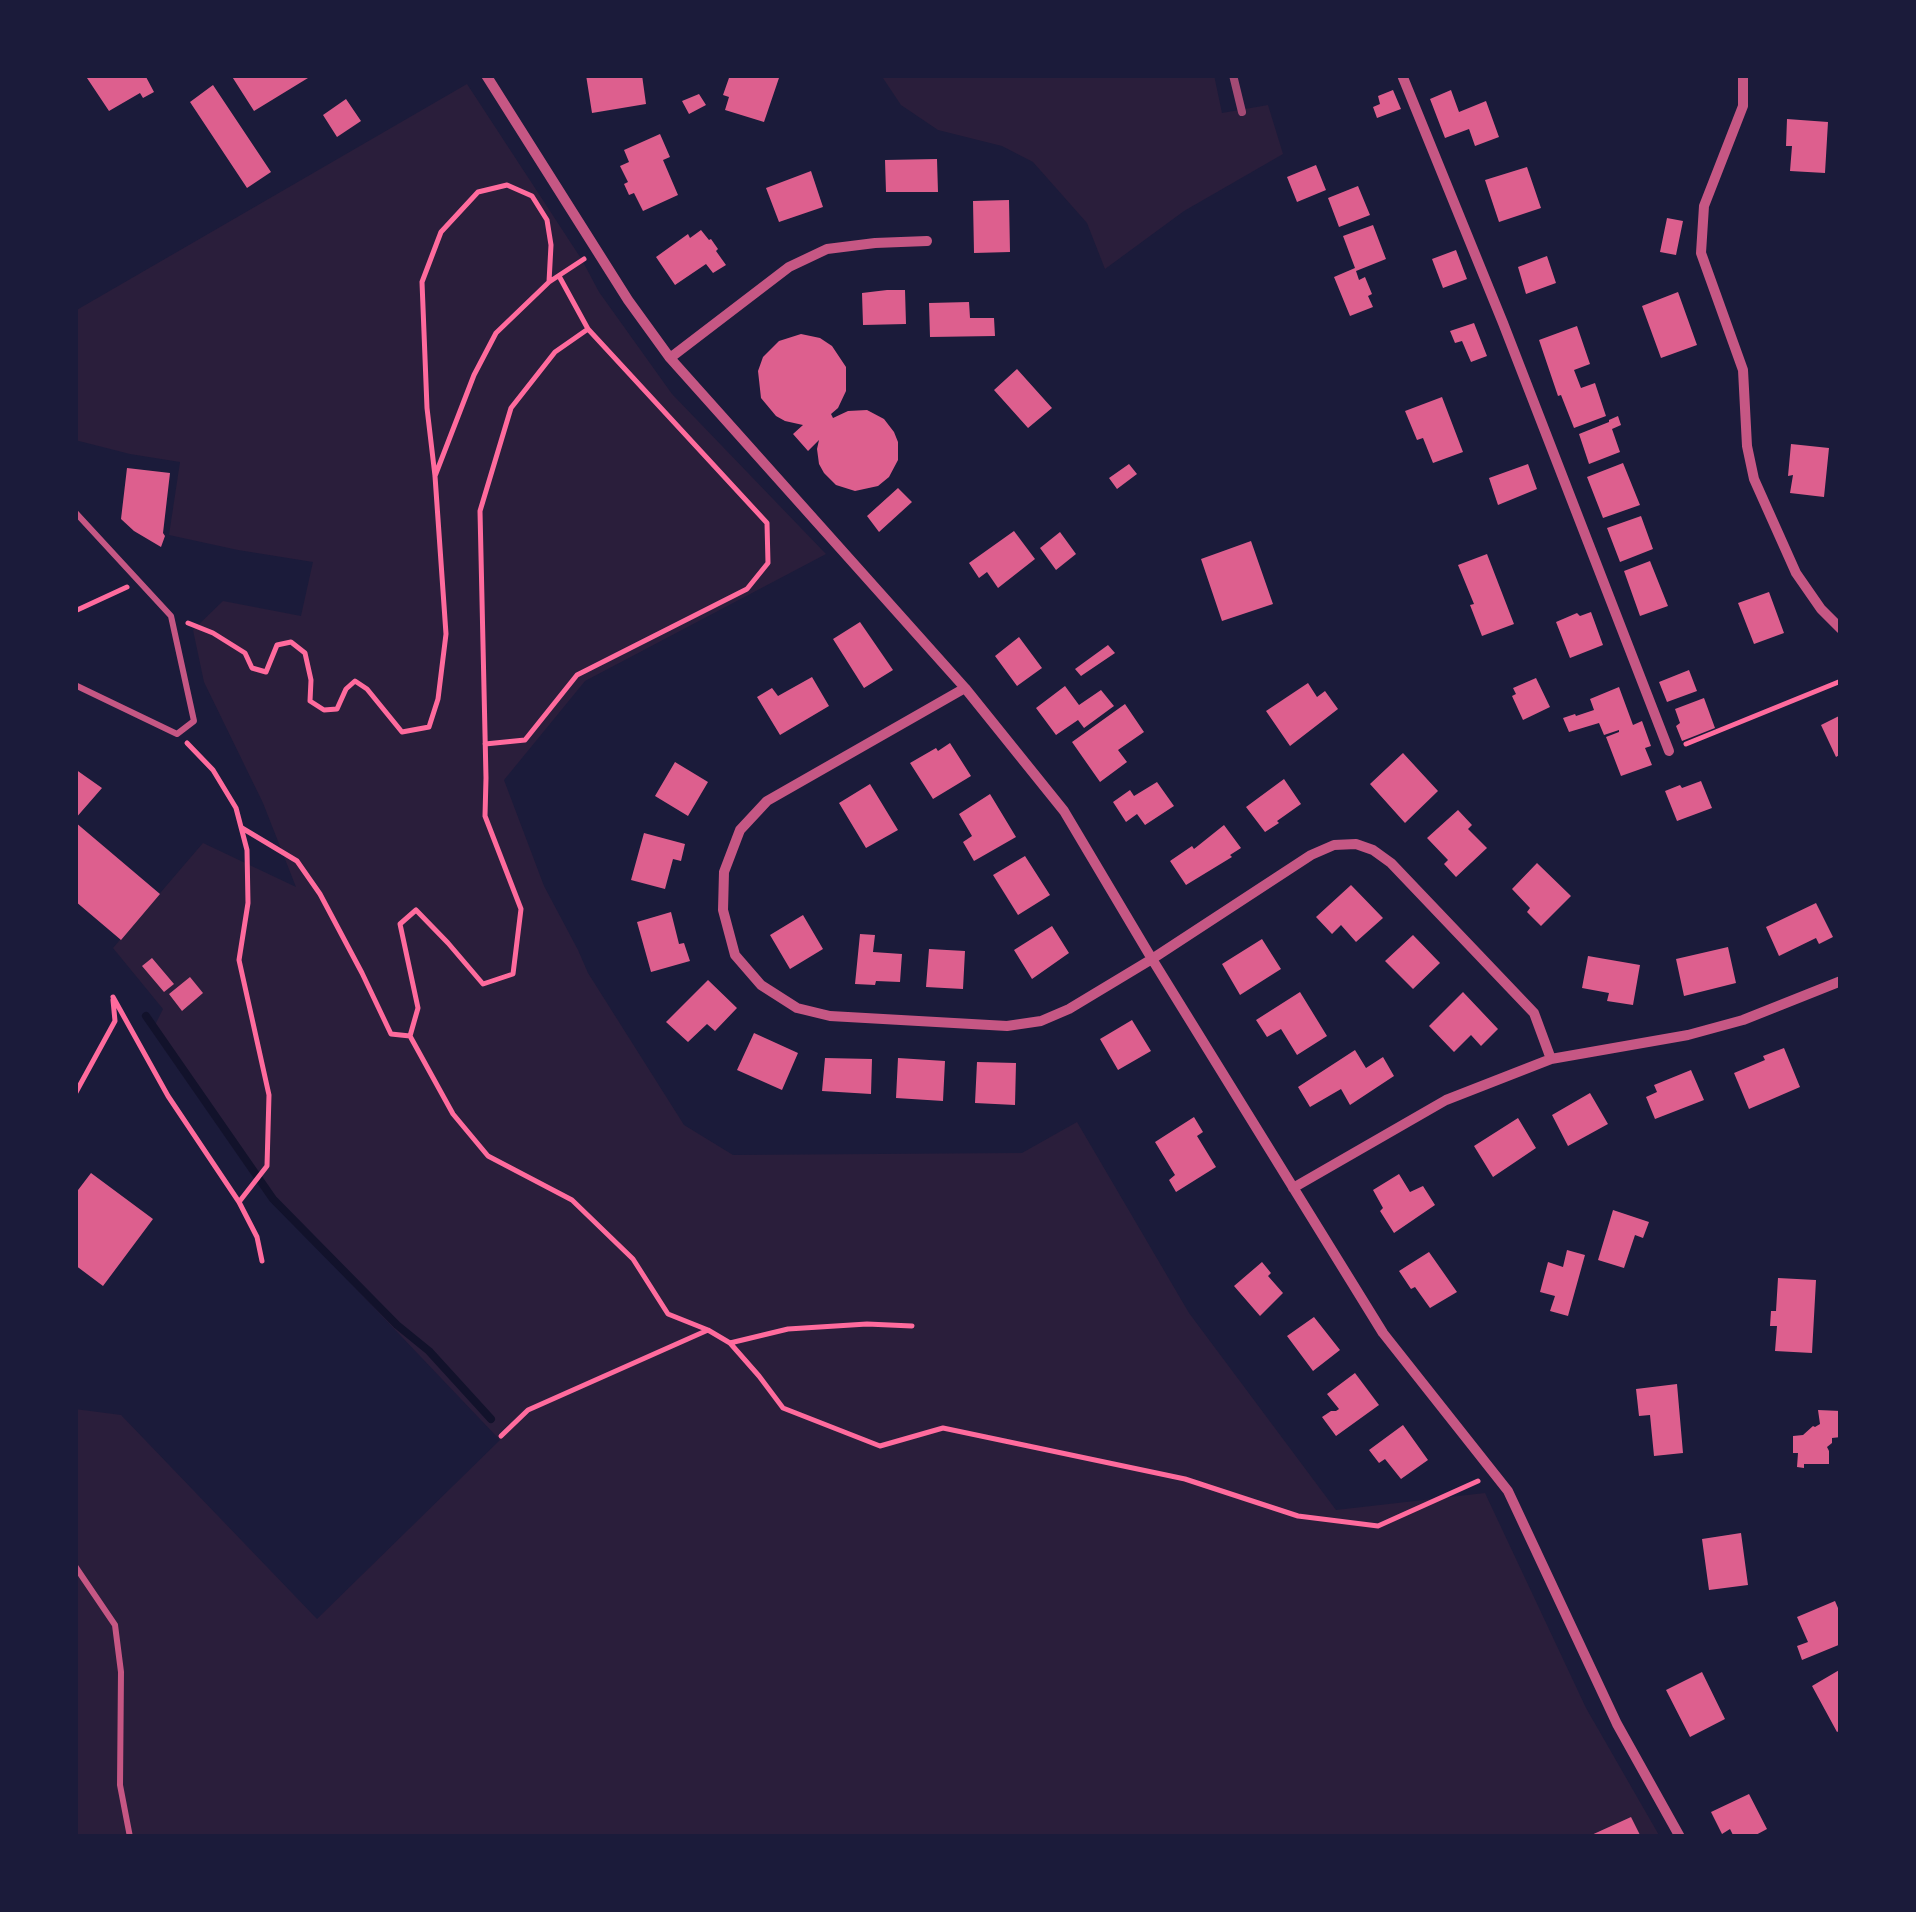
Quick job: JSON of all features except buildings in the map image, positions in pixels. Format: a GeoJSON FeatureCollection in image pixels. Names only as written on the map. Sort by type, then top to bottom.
{"type":"FeatureCollection","features":[{"type":"Feature","properties":{"kind":"street"},"geometry":{"type":"LineString","coordinates":[[486,75],[628,300],[670,358],[965,688],[1064,811],[1384,1333],[1508,1491],[1617,1724],[1680,1837]]}},
{"type":"Feature","properties":{"kind":"street"},"geometry":{"type":"LineString","coordinates":[[1402,75],[1669,750]]}},
{"type":"Feature","properties":{"kind":"street"},"geometry":{"type":"LineString","coordinates":[[1744,75],[1744,106],[1704,206],[1701,253],[1743,370],[1754,479],[1796,573],[1841,629]]}},
{"type":"Feature","properties":{"kind":"street"},"geometry":{"type":"LineString","coordinates":[[670,358],[789,267],[826,249],[927,242]]}},
{"type":"Feature","properties":{"kind":"street"},"geometry":{"type":"LineString","coordinates":[[965,688],[768,801],[740,830],[724,872],[723,910],[735,955],[761,985],[797,1008],[830,1016],[1007,1026],[1040,1021],[1069,1009],[1152,959],[1311,855],[1334,845],[1356,844],[1373,850],[1390,863],[1534,1013],[1550,1059]]}},
{"type":"Feature","properties":{"kind":"street"},"geometry":{"type":"LineString","coordinates":[[1293,1188],[1446,1100],[1550,1059],[1688,1035],[1743,1020],[1841,981]]}},
{"type":"Feature","properties":{"kind":"lane"},"geometry":{"type":"LineString","coordinates":[[75,512],[171,616],[194,721],[177,734],[75,685]]}},
{"type":"Feature","properties":{"kind":"lane"},"geometry":{"type":"LineString","coordinates":[[75,1566],[114,1626],[120,1672],[120,1784],[130,1837]]}},
{"type":"Feature","properties":{"kind":"path"},"geometry":{"type":"LineString","coordinates":[[171,616],[213,633],[245,653],[252,668],[266,672],[278,645],[291,642],[305,653],[312,680],[310,701],[324,710],[337,709],[346,689],[355,681],[368,690],[402,732],[429,727],[438,699],[446,634],[427,408],[422,282],[441,232],[478,192],[507,185],[532,196],[548,220],[549,282]]}},
{"type":"Feature","properties":{"kind":"path"},"geometry":{"type":"LineString","coordinates":[[435,476],[474,375],[496,334],[549,282],[598,251]]}},
{"type":"Feature","properties":{"kind":"path"},"geometry":{"type":"LineString","coordinates":[[486,744],[525,740],[577,675],[746,588],[768,563],[767,523],[588,329],[559,276]]}},
{"type":"Feature","properties":{"kind":"path"},"geometry":{"type":"LineString","coordinates":[[588,329],[555,352],[511,408],[480,512],[485,816],[522,909],[513,974],[484,984],[416,910],[400,924],[418,1008],[410,1036],[454,1114],[488,1156],[572,1200],[634,1259],[668,1314],[730,1343],[782,1408],[880,1446],[943,1428],[1185,1479],[1298,1516],[1378,1526],[1495,1473]]}},
{"type":"Feature","properties":{"kind":"path"},"geometry":{"type":"LineString","coordinates":[[75,611],[139,582]]}},
{"type":"Feature","properties":{"kind":"path"},"geometry":{"type":"LineString","coordinates":[[1669,750],[1841,681]]}},
{"type":"Feature","properties":{"kind":"path"},"geometry":{"type":"LineString","coordinates":[[177,734],[214,770],[236,808],[247,850],[248,903],[239,960],[269,1094],[267,1166],[240,1202]]}},
{"type":"Feature","properties":{"kind":"path"},"geometry":{"type":"LineString","coordinates":[[242,828],[297,861],[320,894],[390,1034],[410,1036]]}},
{"type":"Feature","properties":{"kind":"path"},"geometry":{"type":"LineString","coordinates":[[75,1094],[115,1021],[113,997],[168,1096],[240,1202],[262,1261]]}},
{"type":"Feature","properties":{"kind":"path"},"geometry":{"type":"LineString","coordinates":[[730,1343],[788,1329],[868,1324],[912,1326]]}},
{"type":"Feature","properties":{"kind":"path"},"geometry":{"type":"LineString","coordinates":[[501,1436],[528,1410],[708,1330]]}},
{"type":"Feature","properties":{"kind":"shaded area"},"geometry":{"type":"Polygon","coordinates":[[[881,75],[1214,75],[1222,113],[1268,105],[1283,154],[1184,211],[1105,269],[1087,223],[1033,162],[1002,146],[938,130],[901,105],[881,75]]]}},
{"type":"Feature","properties":{"kind":"shaded area"},"geometry":{"type":"Polygon","coordinates":[[[467,84],[599,292],[672,394],[826,554],[585,681],[504,780],[544,886],[588,973],[684,1125],[733,1155],[1022,1153],[1077,1122],[1189,1313],[1336,1510],[1485,1493],[1586,1708],[1660,1837],[75,1837],[75,1409],[121,1415],[317,1619],[500,1440],[263,1191],[152,1031],[163,1009],[113,948],[203,843],[296,887],[263,803],[204,682],[193,630],[223,601],[301,616],[313,562],[169,535],[180,462],[75,440],[75,311],[467,84]]]}},
{"type":"Feature","properties":{"kind":"waterway"},"geometry":{"type":"LineString","coordinates":[[146,1016],[273,1199],[397,1325],[429,1351],[491,1419]]}},
{"type":"Feature","properties":{"kind":"railway"},"geometry":{"type":"LineString","coordinates":[[1233,75],[1242,112]]}}]}
